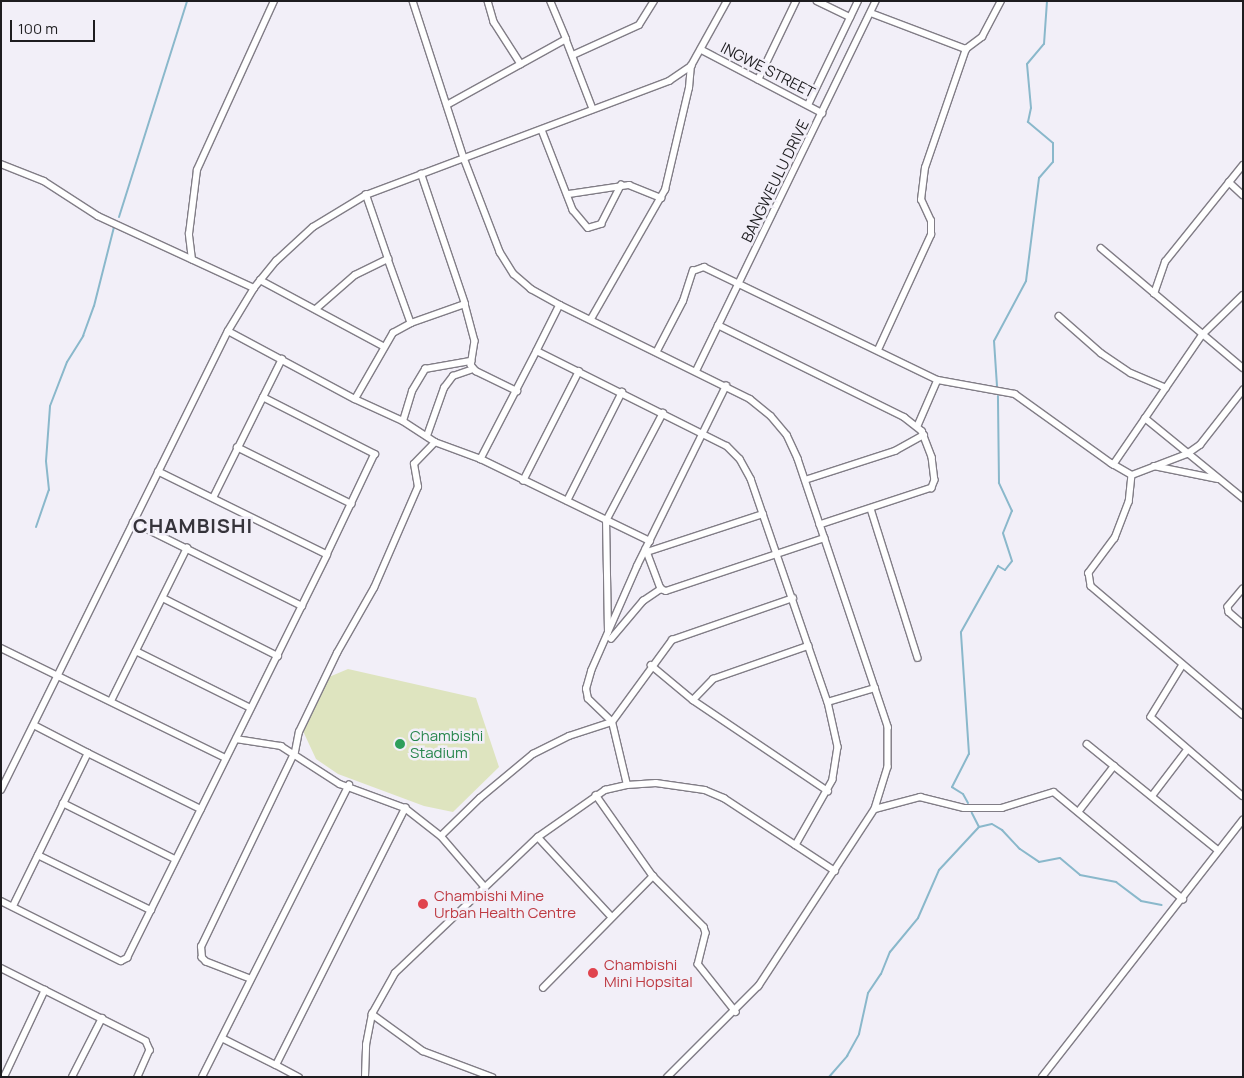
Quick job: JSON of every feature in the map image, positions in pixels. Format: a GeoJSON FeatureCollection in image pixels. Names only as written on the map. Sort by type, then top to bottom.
{"type":"FeatureCollection","features":[{"type":"Feature","properties":{"kind":"street"},"geometry":{"type":"LineString","coordinates":[[192,260],[189,234],[196,170],[274,1]]}},
{"type":"Feature","properties":{"kind":"street"},"geometry":{"type":"LineString","coordinates":[[412,1],[464,158],[506,264],[522,282],[560,304],[726,386],[762,408],[780,426],[793,447],[805,480],[888,727],[889,755],[882,792],[875,809],[771,970],[736,1012],[668,1077]]}},
{"type":"Feature","properties":{"kind":"street"},"geometry":{"type":"LineString","coordinates":[[488,1],[494,22],[521,64]]}},
{"type":"Feature","properties":{"kind":"street"},"geometry":{"type":"LineString","coordinates":[[550,1],[593,108]]}},
{"type":"Feature","properties":{"kind":"street"},"geometry":{"type":"LineString","coordinates":[[573,55],[639,25],[654,1]]}},
{"type":"Feature","properties":{"kind":"street"},"geometry":{"type":"LineString","coordinates":[[1,790],[228,331],[260,280],[313,227],[366,196],[669,80],[691,66],[702,50],[727,1]]}},
{"type":"Feature","properties":{"kind":"street"},"geometry":{"type":"LineString","coordinates":[[758,80],[796,1]]}},
{"type":"Feature","properties":{"kind":"street"},"geometry":{"type":"LineString","coordinates":[[817,1],[850,18]]}},
{"type":"Feature","properties":{"kind":"street","name":"BANGWEULU DRIVE"},"geometry":{"type":"LineString","coordinates":[[808,105],[858,1]]}},
{"type":"Feature","properties":{"kind":"street","name":"BANGWEULU DRIVE"},"geometry":{"type":"LineString","coordinates":[[696,371],[876,1]]}},
{"type":"Feature","properties":{"kind":"street"},"geometry":{"type":"LineString","coordinates":[[878,350],[931,235],[931,221],[921,200],[925,168],[966,49],[982,37],[1001,1]]}},
{"type":"Feature","properties":{"kind":"street"},"geometry":{"type":"LineString","coordinates":[[871,12],[966,49]]}},
{"type":"Feature","properties":{"kind":"street"},"geometry":{"type":"LineString","coordinates":[[447,105],[566,39]]}},
{"type":"Feature","properties":{"kind":"street","name":"INGWE STREET"},"geometry":{"type":"LineString","coordinates":[[702,50],[822,113]]}},
{"type":"Feature","properties":{"kind":"street"},"geometry":{"type":"LineString","coordinates":[[591,319],[661,198],[670,174],[689,88],[691,66]]}},
{"type":"Feature","properties":{"kind":"street"},"geometry":{"type":"LineString","coordinates":[[542,130],[578,219],[592,229],[601,224],[621,185]]}},
{"type":"Feature","properties":{"kind":"street"},"geometry":{"type":"LineString","coordinates":[[1,164],[36,177],[98,216],[254,288]]}},
{"type":"Feature","properties":{"kind":"street"},"geometry":{"type":"LineString","coordinates":[[1154,294],[1160,270],[1243,165]]}},
{"type":"Feature","properties":{"kind":"street"},"geometry":{"type":"LineString","coordinates":[[421,174],[465,304],[475,341],[471,361],[473,369]]}},
{"type":"Feature","properties":{"kind":"street"},"geometry":{"type":"LineString","coordinates":[[1229,182],[1243,195]]}},
{"type":"Feature","properties":{"kind":"street"},"geometry":{"type":"LineString","coordinates":[[569,194],[621,185],[634,186],[661,198]]}},
{"type":"Feature","properties":{"kind":"street"},"geometry":{"type":"LineString","coordinates":[[366,196],[411,323]]}},
{"type":"Feature","properties":{"kind":"street"},"geometry":{"type":"LineString","coordinates":[[1101,248],[1243,368]]}},
{"type":"Feature","properties":{"kind":"street"},"geometry":{"type":"LineString","coordinates":[[317,308],[355,275],[388,259]]}},
{"type":"Feature","properties":{"kind":"street"},"geometry":{"type":"LineString","coordinates":[[656,351],[683,301],[693,271],[704,267],[938,380],[1020,397],[1113,465],[1132,474],[1187,454],[1200,445],[1243,390]]}},
{"type":"Feature","properties":{"kind":"street"},"geometry":{"type":"LineString","coordinates":[[260,280],[317,308],[383,346]]}},
{"type":"Feature","properties":{"kind":"street"},"geometry":{"type":"LineString","coordinates":[[1113,465],[1202,335],[1243,295]]}},
{"type":"Feature","properties":{"kind":"street"},"geometry":{"type":"LineString","coordinates":[[355,399],[383,346],[393,333],[411,323],[465,304]]}},
{"type":"Feature","properties":{"kind":"street"},"geometry":{"type":"LineString","coordinates":[[481,459],[560,304]]}},
{"type":"Feature","properties":{"kind":"street"},"geometry":{"type":"LineString","coordinates":[[1059,316],[1101,353],[1131,373],[1166,388]]}},
{"type":"Feature","properties":{"kind":"street"},"geometry":{"type":"LineString","coordinates":[[718,325],[918,426],[924,435],[932,458],[935,480],[932,488],[820,525]]}},
{"type":"Feature","properties":{"kind":"street"},"geometry":{"type":"LineString","coordinates":[[228,331],[355,399],[403,421],[435,442],[481,459],[650,542]]}},
{"type":"Feature","properties":{"kind":"street"},"geometry":{"type":"LineString","coordinates":[[537,351],[704,433],[727,446],[740,459],[778,554],[828,702],[839,758],[828,791],[796,845]]}},
{"type":"Feature","properties":{"kind":"street"},"geometry":{"type":"LineString","coordinates":[[212,498],[282,359]]}},
{"type":"Feature","properties":{"kind":"street"},"geometry":{"type":"LineString","coordinates":[[403,421],[412,391],[425,369],[471,361]]}},
{"type":"Feature","properties":{"kind":"street"},"geometry":{"type":"LineString","coordinates":[[426,436],[444,388],[453,376],[473,369],[517,391]]}},
{"type":"Feature","properties":{"kind":"street"},"geometry":{"type":"LineString","coordinates":[[524,481],[579,371]]}},
{"type":"Feature","properties":{"kind":"street"},"geometry":{"type":"LineString","coordinates":[[918,426],[938,380]]}},
{"type":"Feature","properties":{"kind":"street"},"geometry":{"type":"LineString","coordinates":[[627,785],[612,722],[588,699],[586,689],[590,671],[610,636],[646,550],[726,386]]}},
{"type":"Feature","properties":{"kind":"street"},"geometry":{"type":"LineString","coordinates":[[567,501],[622,392]]}},
{"type":"Feature","properties":{"kind":"street"},"geometry":{"type":"LineString","coordinates":[[1,900],[121,961],[128,958],[175,859],[278,656],[376,454],[263,397]]}},
{"type":"Feature","properties":{"kind":"street"},"geometry":{"type":"LineString","coordinates":[[610,636],[606,521],[663,413]]}},
{"type":"Feature","properties":{"kind":"street"},"geometry":{"type":"LineString","coordinates":[[1145,418],[1218,479],[1242,494]]}},
{"type":"Feature","properties":{"kind":"street"},"geometry":{"type":"LineString","coordinates":[[805,480],[895,451],[924,435]]}},
{"type":"Feature","properties":{"kind":"street"},"geometry":{"type":"LineString","coordinates":[[250,979],[206,962],[202,958],[200,947],[295,752],[299,732],[336,653],[370,598],[418,487],[414,464],[435,442]]}},
{"type":"Feature","properties":{"kind":"street"},"geometry":{"type":"LineString","coordinates":[[237,447],[352,504]]}},
{"type":"Feature","properties":{"kind":"street"},"geometry":{"type":"LineString","coordinates":[[1154,466],[1218,479]]}},
{"type":"Feature","properties":{"kind":"street"},"geometry":{"type":"LineString","coordinates":[[158,472],[327,555]]}},
{"type":"Feature","properties":{"kind":"street"},"geometry":{"type":"LineString","coordinates":[[1132,474],[1129,502],[1114,538],[1088,573],[1088,580],[1096,591],[1243,715]]}},
{"type":"Feature","properties":{"kind":"street"},"geometry":{"type":"LineString","coordinates":[[871,509],[918,658]]}},
{"type":"Feature","properties":{"kind":"street"},"geometry":{"type":"LineString","coordinates":[[646,550],[763,514]]}},
{"type":"Feature","properties":{"kind":"street"},"geometry":{"type":"LineString","coordinates":[[132,522],[302,606]]}},
{"type":"Feature","properties":{"kind":"street"},"geometry":{"type":"LineString","coordinates":[[661,589],[666,591],[824,538]]}},
{"type":"Feature","properties":{"kind":"street"},"geometry":{"type":"LineString","coordinates":[[112,701],[187,548]]}},
{"type":"Feature","properties":{"kind":"street"},"geometry":{"type":"LineString","coordinates":[[646,550],[661,589]]}},
{"type":"Feature","properties":{"kind":"street"},"geometry":{"type":"LineString","coordinates":[[610,636],[643,601],[661,589]]}},
{"type":"Feature","properties":{"kind":"street"},"geometry":{"type":"LineString","coordinates":[[1243,589],[1228,607],[1229,612],[1243,624]]}},
{"type":"Feature","properties":{"kind":"street"},"geometry":{"type":"LineString","coordinates":[[163,598],[278,656]]}},
{"type":"Feature","properties":{"kind":"street"},"geometry":{"type":"LineString","coordinates":[[441,836],[480,798],[534,754],[569,736],[612,722],[651,665],[672,640],[793,598]]}},
{"type":"Feature","properties":{"kind":"street"},"geometry":{"type":"LineString","coordinates":[[692,700],[713,679],[808,646]]}},
{"type":"Feature","properties":{"kind":"street"},"geometry":{"type":"LineString","coordinates":[[1,648],[58,674],[226,758]]}},
{"type":"Feature","properties":{"kind":"street"},"geometry":{"type":"LineString","coordinates":[[136,651],[251,708]]}},
{"type":"Feature","properties":{"kind":"street"},"geometry":{"type":"LineString","coordinates":[[651,665],[692,700],[828,791]]}},
{"type":"Feature","properties":{"kind":"street"},"geometry":{"type":"LineString","coordinates":[[1183,665],[1151,717],[1187,750],[1243,796]]}},
{"type":"Feature","properties":{"kind":"street"},"geometry":{"type":"LineString","coordinates":[[828,702],[875,688]]}},
{"type":"Feature","properties":{"kind":"street"},"geometry":{"type":"LineString","coordinates":[[34,725],[201,809]]}},
{"type":"Feature","properties":{"kind":"street"},"geometry":{"type":"LineString","coordinates":[[236,739],[273,743],[295,752],[328,777],[404,808],[441,836],[484,886]]}},
{"type":"Feature","properties":{"kind":"street"},"geometry":{"type":"LineString","coordinates":[[1087,744],[1218,850]]}},
{"type":"Feature","properties":{"kind":"street"},"geometry":{"type":"LineString","coordinates":[[1152,796],[1187,750]]}},
{"type":"Feature","properties":{"kind":"street"},"geometry":{"type":"LineString","coordinates":[[13,906],[88,753]]}},
{"type":"Feature","properties":{"kind":"street"},"geometry":{"type":"LineString","coordinates":[[1079,811],[1114,766]]}},
{"type":"Feature","properties":{"kind":"street"},"geometry":{"type":"LineString","coordinates":[[365,1077],[366,1045],[372,1014],[395,973],[484,886],[538,837],[596,795],[627,785],[668,784],[705,790],[724,798],[835,871]]}},
{"type":"Feature","properties":{"kind":"street"},"geometry":{"type":"LineString","coordinates":[[202,1077],[349,785]]}},
{"type":"Feature","properties":{"kind":"street"},"geometry":{"type":"LineString","coordinates":[[875,809],[920,797],[964,808],[1002,808],[1050,792],[1058,794],[1183,899]]}},
{"type":"Feature","properties":{"kind":"street"},"geometry":{"type":"LineString","coordinates":[[596,795],[653,876],[704,926],[706,933],[698,964],[736,1012]]}},
{"type":"Feature","properties":{"kind":"street"},"geometry":{"type":"LineString","coordinates":[[63,803],[175,859]]}},
{"type":"Feature","properties":{"kind":"street"},"geometry":{"type":"LineString","coordinates":[[276,1066],[404,808]]}},
{"type":"Feature","properties":{"kind":"street"},"geometry":{"type":"LineString","coordinates":[[1042,1077],[1243,820]]}},
{"type":"Feature","properties":{"kind":"street"},"geometry":{"type":"LineString","coordinates":[[538,837],[611,916]]}},
{"type":"Feature","properties":{"kind":"street"},"geometry":{"type":"LineString","coordinates":[[38,855],[151,910]]}},
{"type":"Feature","properties":{"kind":"street"},"geometry":{"type":"LineString","coordinates":[[542,988],[611,916],[653,876]]}},
{"type":"Feature","properties":{"kind":"street"},"geometry":{"type":"LineString","coordinates":[[1,968],[102,1018],[149,1045],[148,1055],[138,1077]]}},
{"type":"Feature","properties":{"kind":"street"},"geometry":{"type":"LineString","coordinates":[[4,1077],[45,990]]}},
{"type":"Feature","properties":{"kind":"street"},"geometry":{"type":"LineString","coordinates":[[372,1014],[423,1050],[492,1077]]}},
{"type":"Feature","properties":{"kind":"street"},"geometry":{"type":"LineString","coordinates":[[72,1077],[102,1018]]}},
{"type":"Feature","properties":{"kind":"street"},"geometry":{"type":"LineString","coordinates":[[222,1038],[299,1077]]}},
{"type":"Feature","properties":{"kind":"green space","name":"Chambishi Stadium"},"geometry":{"type":"Polygon","coordinates":[[[348,669],[476,698],[499,767],[453,812],[424,806],[338,774],[316,759],[302,729],[329,677],[348,669]]]}},
{"type":"Feature","properties":{"kind":"waterway"},"geometry":{"type":"LineString","coordinates":[[119,217],[187,1]]}},
{"type":"Feature","properties":{"kind":"waterway"},"geometry":{"type":"LineString","coordinates":[[997,386],[994,341],[1026,281],[1039,178],[1053,162],[1053,143],[1028,122],[1031,108],[1027,64],[1044,44],[1047,1]]}},
{"type":"Feature","properties":{"kind":"waterway"},"geometry":{"type":"LineString","coordinates":[[36,527],[49,490],[46,461],[50,406],[67,362],[83,336],[94,306],[114,227]]}},
{"type":"Feature","properties":{"kind":"waterway"},"geometry":{"type":"LineString","coordinates":[[968,803],[963,794],[952,787],[969,754],[961,632],[998,566],[1005,570],[1012,561],[1003,533],[1012,511],[999,483],[998,396]]}},
{"type":"Feature","properties":{"kind":"waterway"},"geometry":{"type":"LineString","coordinates":[[829,1077],[847,1056],[859,1034],[868,993],[881,974],[890,952],[918,918],[939,870],[979,827],[972,813]]}},
{"type":"Feature","properties":{"kind":"waterway"},"geometry":{"type":"LineString","coordinates":[[979,827],[992,824],[1002,830],[1020,849],[1039,862],[1060,858],[1080,875],[1116,882],[1141,901],[1162,905]]}},
{"type":"Feature","properties":{"kind":"place","name":"Chambishi Stadium"},"geometry":{"type":"Point","coordinates":[400,744]}},
{"type":"Feature","properties":{"kind":"place","name":"Chambishi Mine Urban Health Centre"},"geometry":{"type":"Point","coordinates":[423,904]}},
{"type":"Feature","properties":{"kind":"place","name":"Chambishi Mini Hopsital"},"geometry":{"type":"Point","coordinates":[593,973]}},
{"type":"Feature","properties":{"kind":"district","name":"CHAMBISHI"},"geometry":{"type":"Point","coordinates":[193,525]}}]}
